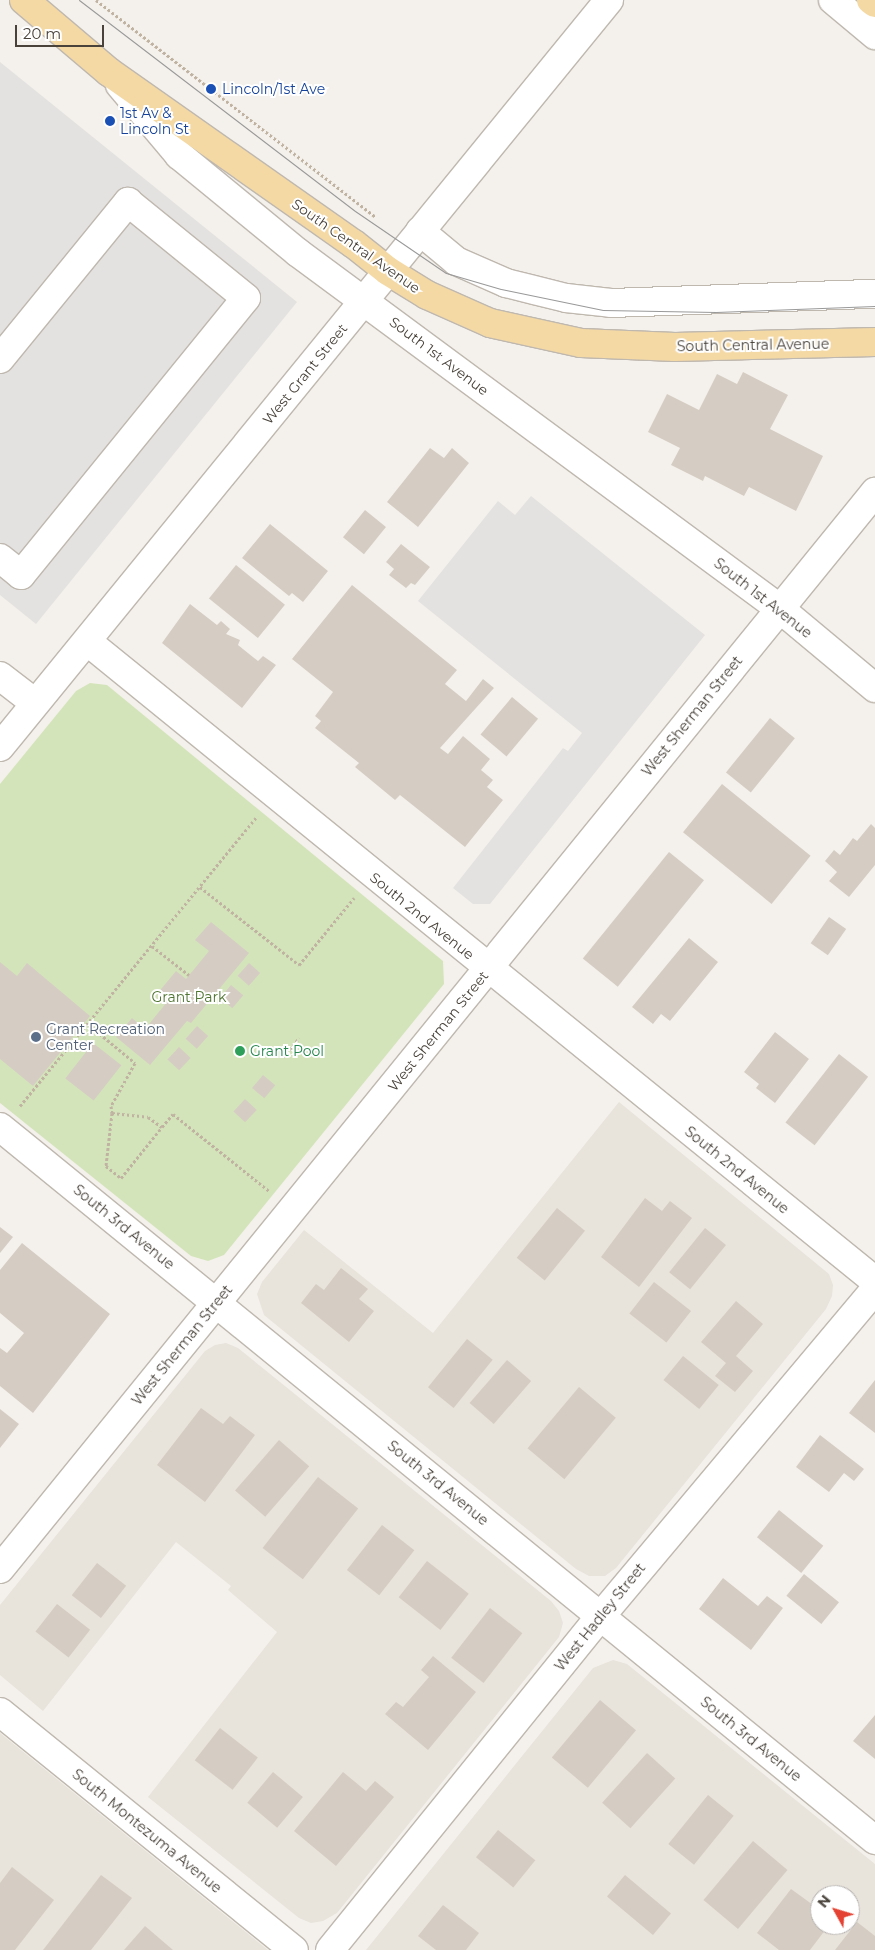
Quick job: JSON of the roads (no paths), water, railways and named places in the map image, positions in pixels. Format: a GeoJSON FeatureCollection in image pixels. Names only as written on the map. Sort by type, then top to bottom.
{"type":"FeatureCollection","features":[{"type":"Feature","properties":{"kind":"main road","name":"South 1st Avenue"},"geometry":{"type":"LineString","coordinates":[[24,0],[109,72]]}},
{"type":"Feature","properties":{"kind":"main road"},"geometry":{"type":"LineString","coordinates":[[871,0],[875,3]]}},
{"type":"Feature","properties":{"kind":"main road","name":"South Central Avenue"},"geometry":{"type":"LineString","coordinates":[[109,72],[354,244],[388,271],[427,295],[490,322],[581,342],[675,347],[875,342]]}},
{"type":"Feature","properties":{"kind":"street","name":"West Grant Street"},"geometry":{"type":"LineString","coordinates":[[0,747],[88,642],[609,0]]}},
{"type":"Feature","properties":{"kind":"street"},"geometry":{"type":"LineString","coordinates":[[833,0],[875,35]]}},
{"type":"Feature","properties":{"kind":"street","name":"South 1st Avenue"},"geometry":{"type":"LineString","coordinates":[[109,72],[179,155],[328,277],[364,301],[779,608],[875,688]]}},
{"type":"Feature","properties":{"kind":"street"},"geometry":{"type":"LineString","coordinates":[[0,359],[128,202],[246,298],[21,575],[0,558]]}},
{"type":"Feature","properties":{"kind":"street"},"geometry":{"type":"LineString","coordinates":[[420,231],[456,261],[506,283],[566,298],[611,303],[875,294]]}},
{"type":"Feature","properties":{"kind":"street","name":"West Sherman Street"},"geometry":{"type":"LineString","coordinates":[[0,1569],[875,492]]}},
{"type":"Feature","properties":{"kind":"street","name":"South 2nd Avenue"},"geometry":{"type":"LineString","coordinates":[[88,642],[488,970],[875,1281]]}},
{"type":"Feature","properties":{"kind":"street"},"geometry":{"type":"LineString","coordinates":[[0,676],[35,703]]}},
{"type":"Feature","properties":{"kind":"street","name":"South 3rd Avenue"},"geometry":{"type":"LineString","coordinates":[[9,1118],[217,1302],[875,1840]]}},
{"type":"Feature","properties":{"kind":"street","name":"West Hadley Street"},"geometry":{"type":"LineString","coordinates":[[330,1950],[600,1617],[875,1288]]}},
{"type":"Feature","properties":{"kind":"street","name":"South Montezuma Avenue"},"geometry":{"type":"LineString","coordinates":[[0,1712],[294,1950]]}},
{"type":"Feature","properties":{"kind":"tram line"},"geometry":{"type":"LineString","coordinates":[[79,0],[355,211],[446,273],[501,289],[603,310],[716,312],[875,306]]}},
{"type":"Feature","properties":{"kind":"place","name":"Lincoln/1st Ave"},"geometry":{"type":"Point","coordinates":[211,89]}},
{"type":"Feature","properties":{"kind":"place","name":"1st Av & Lincoln St"},"geometry":{"type":"Point","coordinates":[110,121]}},
{"type":"Feature","properties":{"kind":"place","name":"Grant Recreation Center"},"geometry":{"type":"Point","coordinates":[36,1037]}},
{"type":"Feature","properties":{"kind":"place","name":"Grant Pool"},"geometry":{"type":"Point","coordinates":[240,1051]}},
{"type":"Feature","properties":{"kind":"park label","name":"Grant Park"},"geometry":{"type":"Point","coordinates":[189,997]}}]}
